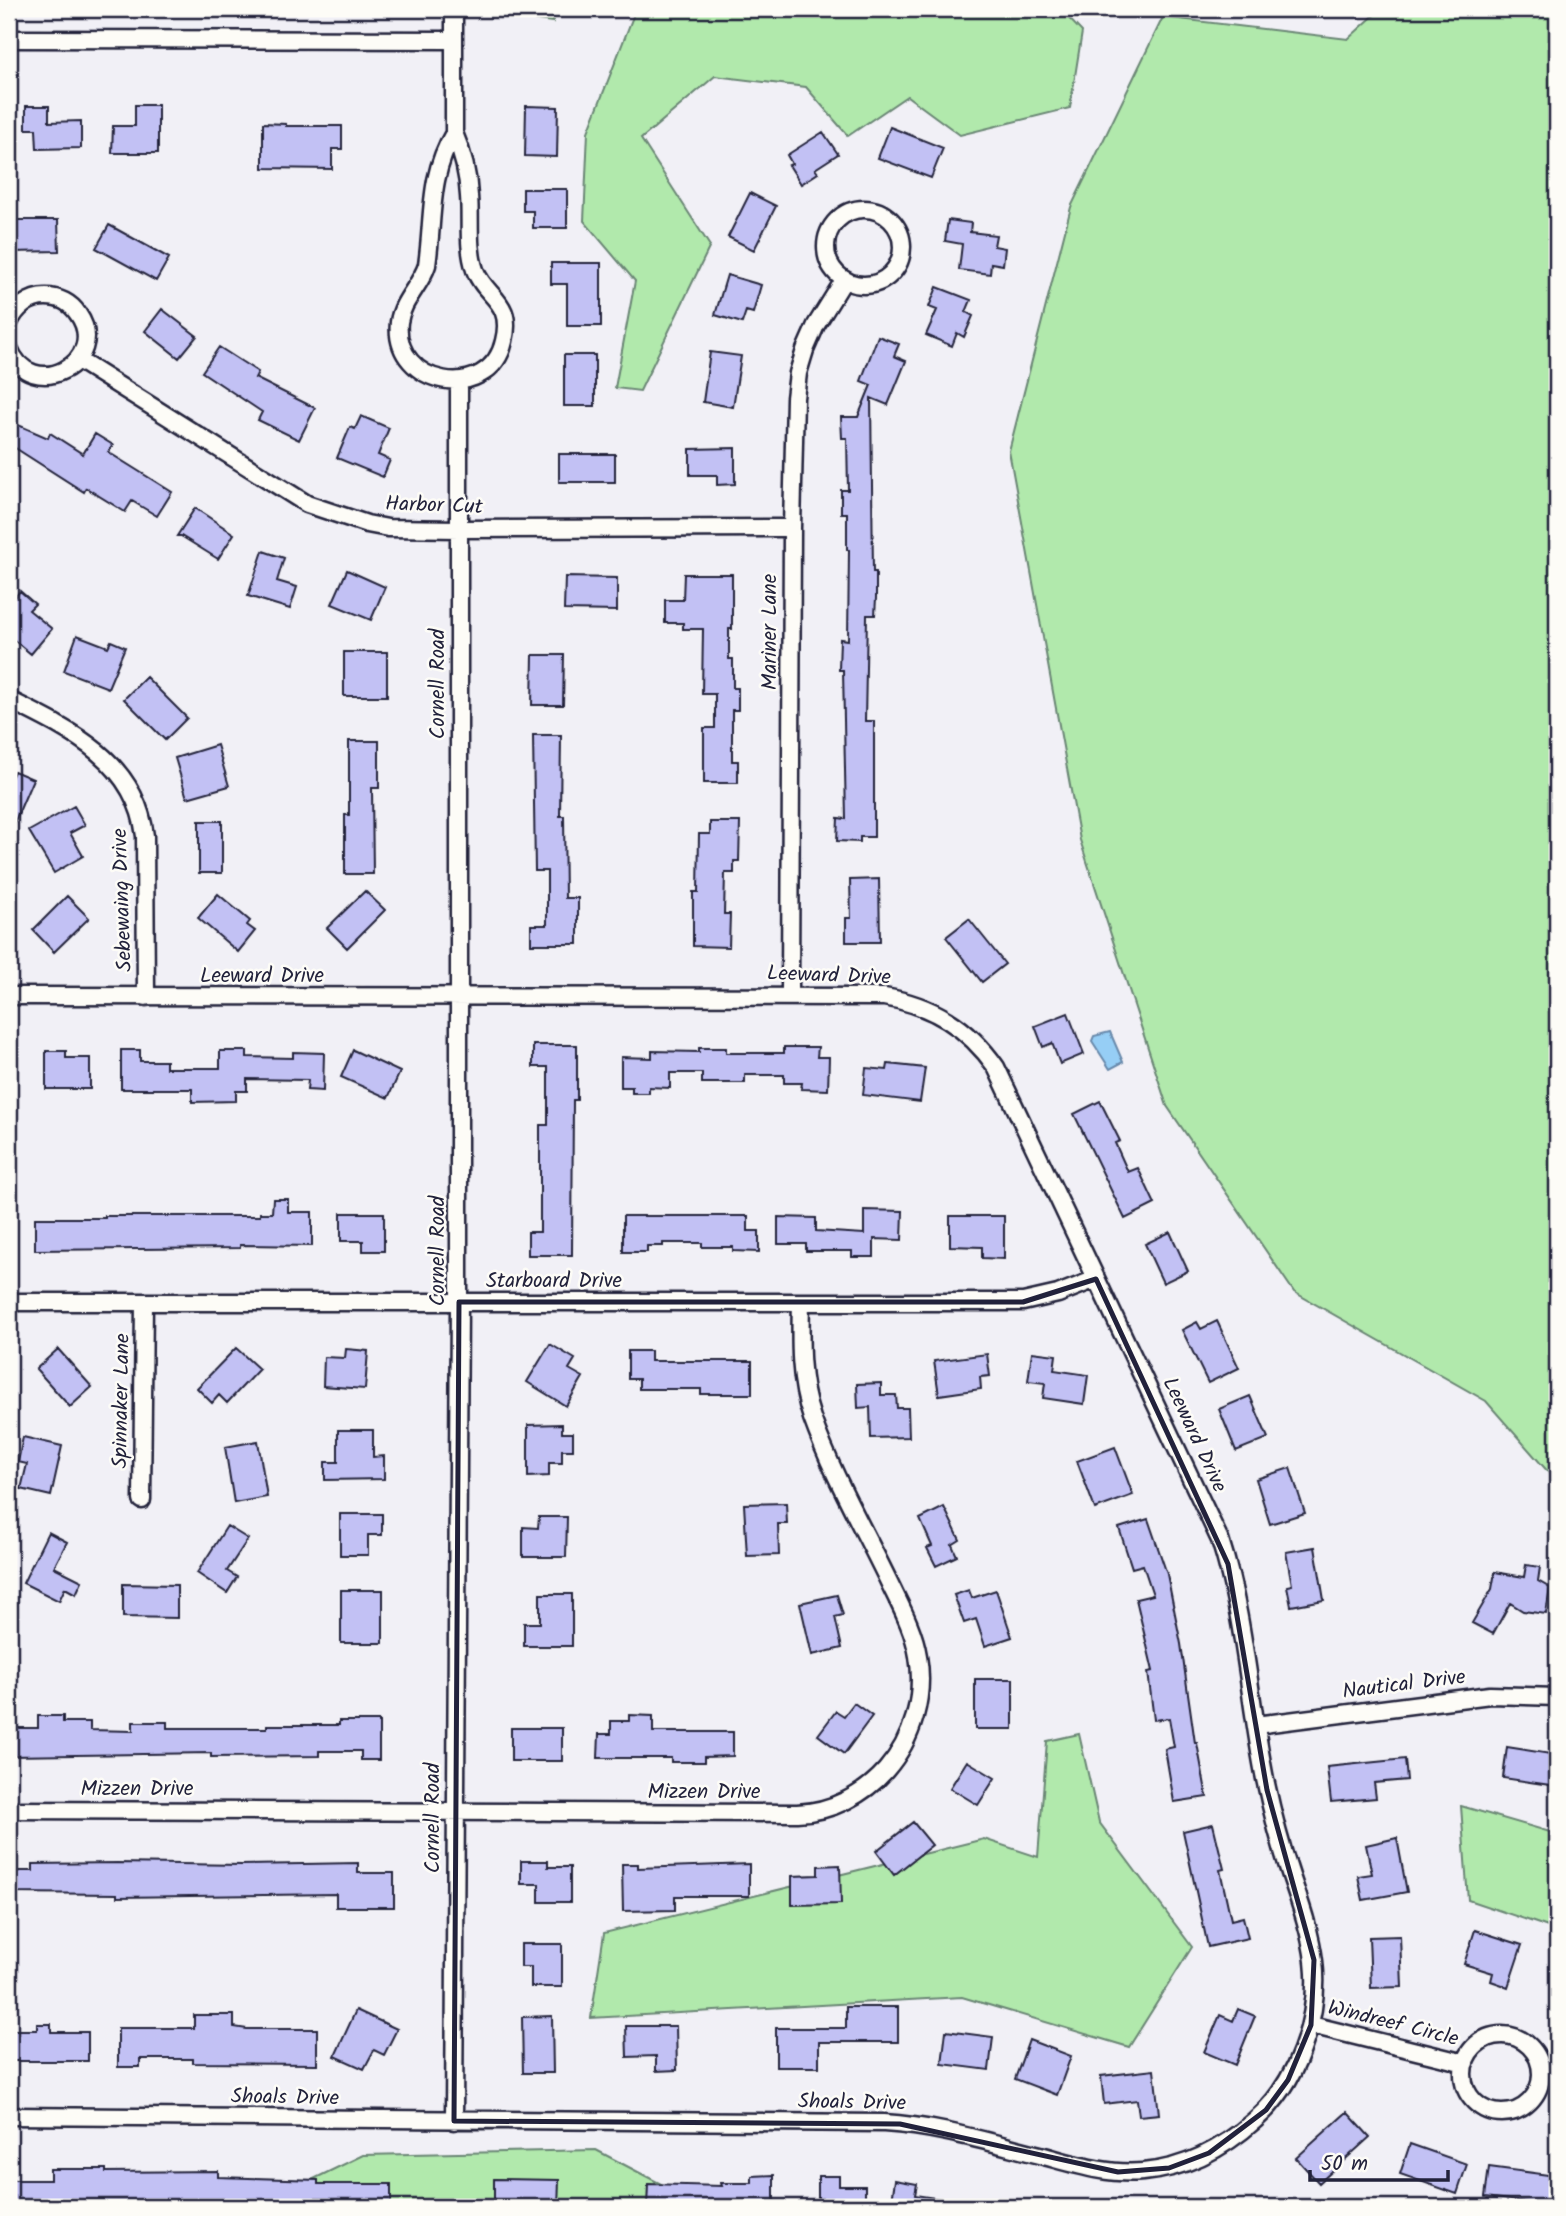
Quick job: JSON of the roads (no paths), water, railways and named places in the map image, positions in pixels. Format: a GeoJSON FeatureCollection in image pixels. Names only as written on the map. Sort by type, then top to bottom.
{"type":"FeatureCollection","features":[{"type":"Feature","properties":{"kind":"street"},"geometry":{"type":"LineString","coordinates":[[454,9],[454,134],[467,174],[472,259],[480,279],[500,303],[506,324],[501,352],[492,365],[474,377],[459,381],[432,377],[417,368],[401,344],[399,325],[402,308],[424,274],[427,264],[436,175],[443,152],[454,134]]}},
{"type":"Feature","properties":{"kind":"street"},"geometry":{"type":"LineString","coordinates":[[9,39],[454,40]]}},
{"type":"Feature","properties":{"kind":"street"},"geometry":{"type":"LineString","coordinates":[[860,209],[879,212],[888,218],[899,233],[902,242],[900,261],[881,281],[872,285],[853,284],[844,280],[827,258],[830,230],[843,216],[860,209]]}},
{"type":"Feature","properties":{"kind":"street","name":"Mariner Lane"},"geometry":{"type":"LineString","coordinates":[[790,995],[794,398],[798,373],[816,325],[844,280]]}},
{"type":"Feature","properties":{"kind":"street"},"geometry":{"type":"LineString","coordinates":[[9,323],[14,312],[33,299],[43,296],[65,301],[81,317],[85,328],[83,350],[78,360],[60,373],[37,375],[18,364],[9,348]]}},
{"type":"Feature","properties":{"kind":"street","name":"Harbor Cut"},"geometry":{"type":"LineString","coordinates":[[78,360],[313,507],[350,520],[388,528],[792,528]]}},
{"type":"Feature","properties":{"kind":"street","name":"Cornell Road"},"geometry":{"type":"LineString","coordinates":[[454,2121],[459,381]]}},
{"type":"Feature","properties":{"kind":"street","name":"Sebewaing Drive"},"geometry":{"type":"LineString","coordinates":[[9,700],[59,725],[105,758],[122,775],[135,797],[141,811],[145,836],[146,997]]}},
{"type":"Feature","properties":{"kind":"street","name":"Leeward Drive"},"geometry":{"type":"LineString","coordinates":[[9,996],[884,997],[916,1004],[946,1018],[974,1039],[996,1067],[1220,1540],[1233,1589],[1255,1725]]}},
{"type":"Feature","properties":{"kind":"street","name":"Starboard Drive"},"geometry":{"type":"LineString","coordinates":[[9,1302],[1023,1302],[1058,1294],[1096,1279]]}},
{"type":"Feature","properties":{"kind":"street","name":"Spinnaker Lane"},"geometry":{"type":"LineString","coordinates":[[142,1500],[144,1302]]}},
{"type":"Feature","properties":{"kind":"street","name":"Mizzen Drive"},"geometry":{"type":"LineString","coordinates":[[9,1810],[811,1813],[838,1804],[868,1788],[890,1765],[915,1721],[920,1684],[918,1657],[905,1617],[811,1416],[800,1360],[801,1302]]}},
{"type":"Feature","properties":{"kind":"street","name":"Nautical Drive"},"geometry":{"type":"LineString","coordinates":[[1255,1725],[1490,1695],[1557,1697]]}},
{"type":"Feature","properties":{"kind":"street","name":"Shoals Drive"},"geometry":{"type":"LineString","coordinates":[[9,2116],[900,2124],[934,2129],[1101,2171],[1140,2172],[1183,2164],[1235,2138],[1266,2110],[1278,2096],[1297,2062],[1311,2025],[1315,1984],[1311,1938],[1307,1918],[1278,1833],[1255,1725]]}},
{"type":"Feature","properties":{"kind":"street","name":"Windreef Circle"},"geometry":{"type":"LineString","coordinates":[[1311,2025],[1465,2063]]}},
{"type":"Feature","properties":{"kind":"street","name":"Windreef Circle"},"geometry":{"type":"LineString","coordinates":[[1493,2036],[1513,2036],[1522,2040],[1537,2055],[1540,2085],[1529,2102],[1521,2108],[1502,2113],[1491,2111],[1474,2101],[1468,2092],[1464,2083],[1465,2063],[1469,2053],[1483,2040],[1493,2036]]}},
{"type":"Feature","properties":{"kind":"water"},"geometry":{"type":"Polygon","coordinates":[[[1110,1032],[1123,1062],[1110,1069],[1092,1041],[1094,1036],[1110,1032]]]}}]}
